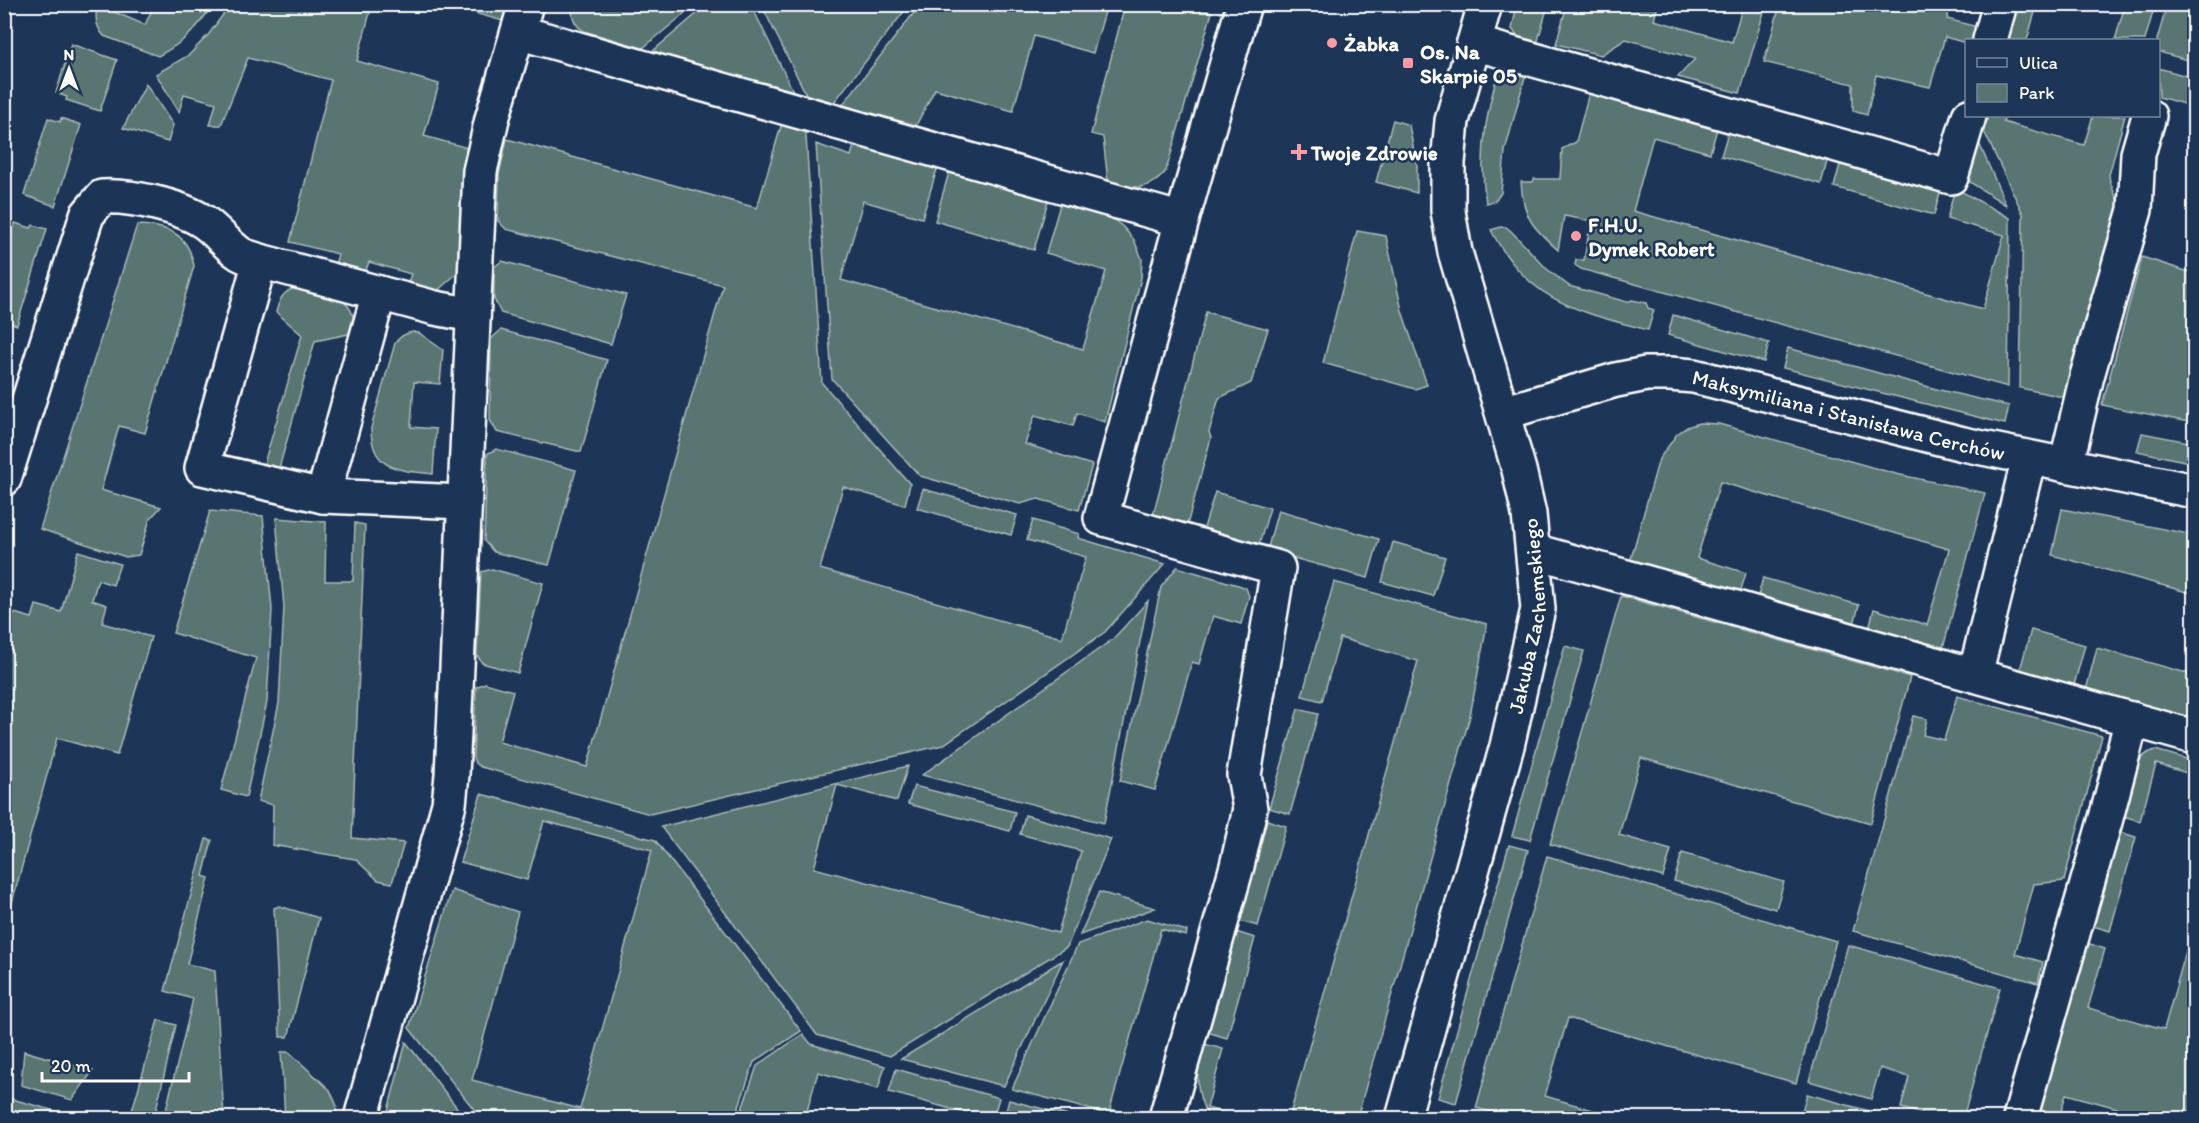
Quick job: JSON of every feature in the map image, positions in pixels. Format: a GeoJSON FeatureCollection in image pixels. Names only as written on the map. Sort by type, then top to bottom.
{"type":"FeatureCollection","features":[{"type":"Feature","properties":{"kind":"street"},"geometry":{"type":"LineString","coordinates":[[1166,1119],[1251,809],[1244,775],[1278,568],[1101,518],[1182,220],[1244,4]]}},
{"type":"Feature","properties":{"kind":"street","name":"Jakuba Zachemskiego"},"geometry":{"type":"LineString","coordinates":[[1403,1119],[1518,703],[1538,609],[1529,514],[1503,413],[1455,252],[1448,211],[1450,134],[1485,4]]}},
{"type":"Feature","properties":{"kind":"street"},"geometry":{"type":"LineString","coordinates":[[1990,39],[2000,4]]}},
{"type":"Feature","properties":{"kind":"street"},"geometry":{"type":"LineString","coordinates":[[361,1119],[448,804],[452,775],[480,171],[492,119],[522,18],[1182,220]]}},
{"type":"Feature","properties":{"kind":"street"},"geometry":{"type":"LineString","coordinates":[[1473,43],[1752,119],[1951,177],[1969,117]]}},
{"type":"Feature","properties":{"kind":"street"},"geometry":{"type":"LineString","coordinates":[[2066,465],[2087,376],[2135,210],[2138,154],[2149,117]]}},
{"type":"Feature","properties":{"kind":"street"},"geometry":{"type":"LineString","coordinates":[[4,479],[87,216],[102,197],[117,196],[146,201],[188,214],[204,222],[240,254],[260,261],[435,308],[473,315]]}},
{"type":"Feature","properties":{"kind":"street"},"geometry":{"type":"LineString","coordinates":[[260,261],[202,468],[322,496],[464,502]]}},
{"type":"Feature","properties":{"kind":"street"},"geometry":{"type":"LineString","coordinates":[[322,496],[379,293]]}},
{"type":"Feature","properties":{"kind":"street","name":"Maksymiliana i Stanisława Cerchów"},"geometry":{"type":"LineString","coordinates":[[1503,413],[1616,380],[1646,374],[1694,376],[1963,444],[2194,491]]}},
{"type":"Feature","properties":{"kind":"street"},"geometry":{"type":"LineString","coordinates":[[1976,675],[2029,458]]}},
{"type":"Feature","properties":{"kind":"street"},"geometry":{"type":"LineString","coordinates":[[1534,550],[2194,737]]}},
{"type":"Feature","properties":{"kind":"street"},"geometry":{"type":"LineString","coordinates":[[2019,1119],[2106,818],[2132,719]]}},
{"type":"Feature","properties":{"kind":"green space"},"geometry":{"type":"Polygon","coordinates":[[[573,4],[695,5],[643,48],[584,31],[574,20],[573,4]]]}},
{"type":"Feature","properties":{"kind":"green space"},"geometry":{"type":"Polygon","coordinates":[[[98,5],[145,25],[154,5],[212,5],[189,35],[158,56],[104,36],[96,22],[98,5]]]}},
{"type":"Feature","properties":{"kind":"green space"},"geometry":{"type":"Polygon","coordinates":[[[230,5],[372,5],[357,61],[439,84],[424,136],[468,148],[461,270],[436,292],[408,283],[411,274],[369,262],[365,273],[335,265],[338,254],[290,242],[331,80],[248,58],[221,125],[210,125],[216,103],[184,94],[179,112],[156,74],[189,55],[209,34],[230,5]]]}},
{"type":"Feature","properties":{"kind":"green space"},"geometry":{"type":"Polygon","coordinates":[[[461,5],[512,5],[507,22],[460,9],[461,5]]]}},
{"type":"Feature","properties":{"kind":"green space"},"geometry":{"type":"Polygon","coordinates":[[[707,5],[738,5],[753,9],[794,93],[653,51],[707,5]]]}},
{"type":"Feature","properties":{"kind":"green space"},"geometry":{"type":"Polygon","coordinates":[[[767,5],[909,5],[832,105],[808,98],[765,12],[767,5]]]}},
{"type":"Feature","properties":{"kind":"green space"},"geometry":{"type":"Polygon","coordinates":[[[920,5],[1107,5],[1093,53],[1034,36],[1013,111],[935,89],[914,129],[840,108],[920,5]]]}},
{"type":"Feature","properties":{"kind":"green space"},"geometry":{"type":"Polygon","coordinates":[[[1125,5],[1181,5],[1212,12],[1166,171],[1153,183],[1139,187],[1108,182],[1103,137],[1091,134],[1125,5]]]}},
{"type":"Feature","properties":{"kind":"green space"},"geometry":{"type":"Polygon","coordinates":[[[1517,5],[1548,5],[1537,44],[1519,38],[1512,29],[1517,5]]]}},
{"type":"Feature","properties":{"kind":"green space"},"geometry":{"type":"Polygon","coordinates":[[[1567,5],[1658,5],[1654,20],[1732,42],[1743,5],[1766,5],[1740,93],[1678,77],[1695,59],[1626,39],[1601,55],[1556,44],[1567,5]]]}},
{"type":"Feature","properties":{"kind":"green space"},"geometry":{"type":"Polygon","coordinates":[[[1780,5],[1951,5],[1947,19],[1981,28],[1977,39],[1965,39],[1965,43],[1945,37],[1930,87],[1876,75],[1867,115],[1853,111],[1853,84],[1764,62],[1780,5]]]}},
{"type":"Feature","properties":{"kind":"green space"},"geometry":{"type":"Polygon","coordinates":[[[2013,5],[2037,5],[2027,39],[2003,39],[2013,5]]]}},
{"type":"Feature","properties":{"kind":"green space"},"geometry":{"type":"Polygon","coordinates":[[[2125,5],[2155,5],[2145,39],[2115,39],[2125,5]]]}},
{"type":"Feature","properties":{"kind":"green space"},"geometry":{"type":"Polygon","coordinates":[[[2167,5],[2194,5],[2194,62],[2160,52],[2160,39],[2157,39],[2167,5]]]}},
{"type":"Feature","properties":{"kind":"green space"},"geometry":{"type":"Polygon","coordinates":[[[71,44],[117,60],[100,111],[66,100],[67,97],[56,93],[71,44]]]}},
{"type":"Feature","properties":{"kind":"green space"},"geometry":{"type":"Polygon","coordinates":[[[2160,69],[2194,78],[2194,107],[2160,97],[2160,69]]]}},
{"type":"Feature","properties":{"kind":"green space"},"geometry":{"type":"Polygon","coordinates":[[[1513,70],[1526,73],[1505,151],[1501,193],[1495,201],[1486,203],[1483,156],[1488,111],[1496,80],[1500,75],[1513,70]]]}},
{"type":"Feature","properties":{"kind":"green space"},"geometry":{"type":"Polygon","coordinates":[[[146,84],[173,125],[168,142],[123,128],[146,84]]]}},
{"type":"Feature","properties":{"kind":"green space"},"geometry":{"type":"Polygon","coordinates":[[[1591,85],[1719,122],[1710,153],[1653,137],[1633,211],[1983,309],[2004,235],[1947,219],[1955,188],[2010,218],[2008,387],[1581,269],[1575,265],[1576,260],[1584,260],[1591,221],[1564,216],[1558,250],[1535,228],[1530,220],[1524,204],[1521,182],[1533,182],[1534,179],[1560,179],[1562,149],[1576,142],[1591,85]]]}},
{"type":"Feature","properties":{"kind":"green space"},"geometry":{"type":"Polygon","coordinates":[[[784,116],[805,121],[822,383],[910,484],[905,505],[843,487],[820,569],[1062,638],[1086,557],[1027,540],[1033,520],[1079,534],[1078,538],[1165,564],[1105,632],[943,745],[650,814],[481,767],[475,763],[473,757],[476,687],[485,683],[513,691],[499,742],[587,767],[723,285],[506,229],[498,221],[499,175],[507,139],[757,208],[784,116]]]}},
{"type":"Feature","properties":{"kind":"green space"},"geometry":{"type":"Polygon","coordinates":[[[1983,117],[2005,117],[2003,122],[2084,145],[2093,117],[2125,117],[2109,175],[2121,211],[2068,398],[2020,388],[2023,214],[1981,125],[1983,117]]]}},
{"type":"Feature","properties":{"kind":"green space"},"geometry":{"type":"Polygon","coordinates":[[[48,118],[60,122],[61,118],[81,125],[55,206],[24,195],[48,118]]]}},
{"type":"Feature","properties":{"kind":"green space"},"geometry":{"type":"Polygon","coordinates":[[[1393,120],[1409,125],[1417,166],[1417,193],[1376,182],[1393,120]]]}},
{"type":"Feature","properties":{"kind":"green space"},"geometry":{"type":"Polygon","coordinates":[[[1730,126],[1829,154],[1821,184],[1721,156],[1730,126]]]}},
{"type":"Feature","properties":{"kind":"green space"},"geometry":{"type":"Polygon","coordinates":[[[1976,136],[2006,205],[1965,179],[1976,136]]]}},
{"type":"Feature","properties":{"kind":"green space"},"geometry":{"type":"Polygon","coordinates":[[[855,142],[938,166],[922,218],[863,201],[841,280],[1083,349],[1106,271],[1046,253],[1061,201],[1108,215],[1134,240],[1142,259],[1141,278],[1105,422],[1077,413],[1073,426],[1035,415],[1025,444],[1092,465],[1079,510],[1038,499],[1020,504],[920,476],[832,379],[816,144],[851,156],[855,142]]]}},
{"type":"Feature","properties":{"kind":"green space"},"geometry":{"type":"Polygon","coordinates":[[[1842,157],[1942,185],[1934,215],[1834,187],[1842,157]]]}},
{"type":"Feature","properties":{"kind":"green space"},"geometry":{"type":"Polygon","coordinates":[[[950,169],[1049,197],[1034,250],[935,221],[950,169]]]}},
{"type":"Feature","properties":{"kind":"green space"},"geometry":{"type":"Polygon","coordinates":[[[15,223],[31,228],[33,225],[47,229],[17,325],[4,321],[5,257],[15,223]]]}},
{"type":"Feature","properties":{"kind":"green space"},"geometry":{"type":"Polygon","coordinates":[[[137,225],[158,227],[182,239],[194,266],[145,433],[119,426],[101,490],[161,507],[150,519],[139,555],[126,557],[40,529],[137,225]]]}},
{"type":"Feature","properties":{"kind":"green space"},"geometry":{"type":"Polygon","coordinates":[[[1506,227],[1511,231],[1547,269],[1569,286],[1627,302],[1632,300],[1646,303],[1648,308],[1654,310],[1648,330],[1577,309],[1538,288],[1505,254],[1491,230],[1506,227]]]}},
{"type":"Feature","properties":{"kind":"green space"},"geometry":{"type":"Polygon","coordinates":[[[1357,231],[1386,236],[1402,311],[1427,385],[1415,389],[1323,363],[1357,231]]]}},
{"type":"Feature","properties":{"kind":"green space"},"geometry":{"type":"Polygon","coordinates":[[[2142,257],[2192,273],[2194,266],[2194,423],[2102,405],[2142,257]]]}},
{"type":"Feature","properties":{"kind":"green space"},"geometry":{"type":"Polygon","coordinates":[[[502,261],[626,295],[611,344],[501,313],[494,299],[494,267],[502,261]]]}},
{"type":"Feature","properties":{"kind":"green space"},"geometry":{"type":"Polygon","coordinates":[[[298,287],[339,298],[351,311],[354,320],[353,333],[315,341],[278,472],[262,470],[302,335],[276,312],[283,296],[298,287]]]}},
{"type":"Feature","properties":{"kind":"green space"},"geometry":{"type":"Polygon","coordinates":[[[1206,312],[1268,329],[1251,383],[1219,398],[1209,432],[1211,438],[1187,525],[1153,515],[1206,312]]]}},
{"type":"Feature","properties":{"kind":"green space"},"geometry":{"type":"Polygon","coordinates":[[[1673,315],[1769,343],[1764,362],[1668,335],[1673,315]]]}},
{"type":"Feature","properties":{"kind":"green space"},"geometry":{"type":"Polygon","coordinates":[[[501,330],[607,360],[581,452],[497,432],[490,420],[491,339],[501,330]]]}},
{"type":"Feature","properties":{"kind":"green space"},"geometry":{"type":"Polygon","coordinates":[[[419,333],[443,350],[440,384],[414,382],[411,427],[436,429],[433,474],[390,466],[376,453],[372,442],[371,428],[395,343],[403,335],[419,333]]]}},
{"type":"Feature","properties":{"kind":"green space"},"geometry":{"type":"Polygon","coordinates":[[[1788,348],[1940,390],[2009,406],[2005,424],[1783,368],[1788,348]]]}},
{"type":"Feature","properties":{"kind":"green space"},"geometry":{"type":"Polygon","coordinates":[[[1699,423],[1719,424],[1896,474],[1985,493],[1943,648],[1869,628],[1874,609],[1927,625],[1949,549],[1720,482],[1697,558],[1746,573],[1740,593],[1630,562],[1659,459],[1677,434],[1699,423]]]}},
{"type":"Feature","properties":{"kind":"green space"},"geometry":{"type":"Polygon","coordinates":[[[2142,433],[2194,443],[2194,463],[2137,451],[2142,433]]]}},
{"type":"Feature","properties":{"kind":"green space"},"geometry":{"type":"Polygon","coordinates":[[[496,449],[576,470],[549,565],[494,552],[484,541],[487,454],[496,449]]]}},
{"type":"Feature","properties":{"kind":"green space"},"geometry":{"type":"Polygon","coordinates":[[[923,489],[1017,515],[1011,535],[917,508],[923,489]]]}},
{"type":"Feature","properties":{"kind":"green space"},"geometry":{"type":"Polygon","coordinates":[[[1215,492],[1270,508],[1258,548],[1203,531],[1215,492]]]}},
{"type":"Feature","properties":{"kind":"green space"},"geometry":{"type":"Polygon","coordinates":[[[2062,509],[2194,535],[2194,594],[2052,555],[2062,509]]]}},
{"type":"Feature","properties":{"kind":"green space"},"geometry":{"type":"Polygon","coordinates":[[[1278,510],[1379,539],[1368,578],[1267,551],[1278,510]]]}},
{"type":"Feature","properties":{"kind":"green space"},"geometry":{"type":"Polygon","coordinates":[[[210,511],[263,516],[272,609],[267,702],[246,797],[221,790],[256,658],[173,633],[210,511]]]}},
{"type":"Feature","properties":{"kind":"green space"},"geometry":{"type":"Polygon","coordinates":[[[276,518],[326,522],[325,581],[353,581],[355,523],[365,525],[352,838],[404,843],[392,883],[378,880],[355,859],[272,845],[273,805],[258,801],[279,703],[284,607],[276,518]]]}},
{"type":"Feature","properties":{"kind":"green space"},"geometry":{"type":"Polygon","coordinates":[[[1393,542],[1445,557],[1433,596],[1382,582],[1393,542]]]}},
{"type":"Feature","properties":{"kind":"green space"},"geometry":{"type":"Polygon","coordinates":[[[78,551],[120,564],[113,585],[98,580],[92,600],[107,605],[102,623],[151,637],[117,755],[57,738],[10,910],[7,910],[5,919],[5,645],[14,613],[32,618],[36,605],[61,612],[78,551]]]}},
{"type":"Feature","properties":{"kind":"green space"},"geometry":{"type":"Polygon","coordinates":[[[1177,567],[1246,588],[1249,596],[1241,624],[1213,616],[1199,664],[1192,662],[1155,790],[1120,781],[1161,587],[1177,567]]]}},
{"type":"Feature","properties":{"kind":"green space"},"geometry":{"type":"Polygon","coordinates":[[[492,569],[543,583],[518,673],[482,663],[477,655],[481,572],[492,569]]]}},
{"type":"Feature","properties":{"kind":"green space"},"geometry":{"type":"Polygon","coordinates":[[[1763,578],[1859,605],[1854,624],[1758,596],[1763,578]]]}},
{"type":"Feature","properties":{"kind":"green space"},"geometry":{"type":"Polygon","coordinates":[[[1334,582],[1487,624],[1470,716],[1357,1118],[1289,1118],[1418,661],[1340,638],[1322,701],[1302,696],[1334,582]]]}},
{"type":"Feature","properties":{"kind":"green space"},"geometry":{"type":"Polygon","coordinates":[[[1621,596],[1910,677],[1871,823],[1641,758],[1619,835],[1671,850],[1663,877],[1550,844],[1621,596]]]}},
{"type":"Feature","properties":{"kind":"green space"},"geometry":{"type":"Polygon","coordinates":[[[1148,601],[1104,823],[922,775],[1113,639],[1148,601]]]}},
{"type":"Feature","properties":{"kind":"green space"},"geometry":{"type":"Polygon","coordinates":[[[2031,630],[2085,645],[2074,685],[2020,670],[2031,630]]]}},
{"type":"Feature","properties":{"kind":"green space"},"geometry":{"type":"Polygon","coordinates":[[[1565,646],[1584,651],[1530,840],[1512,836],[1565,646]]]}},
{"type":"Feature","properties":{"kind":"green space"},"geometry":{"type":"Polygon","coordinates":[[[2097,648],[2194,675],[2194,687],[2186,718],[2086,690],[2097,648]]]}},
{"type":"Feature","properties":{"kind":"green space"},"geometry":{"type":"Polygon","coordinates":[[[1957,696],[2102,736],[2064,881],[2034,884],[2015,954],[2043,962],[2038,983],[1853,931],[1913,716],[1927,719],[1923,735],[1944,740],[1957,696]]]}},
{"type":"Feature","properties":{"kind":"green space"},"geometry":{"type":"Polygon","coordinates":[[[1298,709],[1318,714],[1290,814],[1269,808],[1298,709]]]}},
{"type":"Feature","properties":{"kind":"green space"},"geometry":{"type":"Polygon","coordinates":[[[2155,750],[2194,761],[2194,775],[2156,764],[2140,821],[2120,815],[2134,768],[2146,754],[2155,750]]]}},
{"type":"Feature","properties":{"kind":"green space"},"geometry":{"type":"Polygon","coordinates":[[[908,766],[897,801],[837,785],[814,868],[1058,933],[1081,851],[1020,834],[1025,815],[1111,839],[1067,947],[890,1056],[817,1035],[661,827],[908,766]]]}},
{"type":"Feature","properties":{"kind":"green space"},"geometry":{"type":"Polygon","coordinates":[[[914,786],[1015,812],[1010,831],[908,804],[914,786]]]}},
{"type":"Feature","properties":{"kind":"green space"},"geometry":{"type":"Polygon","coordinates":[[[481,794],[655,840],[801,1031],[754,1062],[735,1118],[481,1118],[409,1028],[452,890],[518,912],[472,1080],[580,1109],[652,850],[544,821],[527,880],[460,862],[481,794]]]}},
{"type":"Feature","properties":{"kind":"green space"},"geometry":{"type":"Polygon","coordinates":[[[1267,820],[1286,826],[1258,926],[1239,921],[1267,820]]]}},
{"type":"Feature","properties":{"kind":"green space"},"geometry":{"type":"Polygon","coordinates":[[[2116,831],[2136,837],[2110,931],[2089,925],[2116,831]]]}},
{"type":"Feature","properties":{"kind":"green space"},"geometry":{"type":"Polygon","coordinates":[[[206,839],[212,840],[203,876],[209,878],[187,964],[215,971],[224,1118],[164,1118],[193,999],[165,991],[206,839]]]}},
{"type":"Feature","properties":{"kind":"green space"},"geometry":{"type":"Polygon","coordinates":[[[1509,845],[1528,850],[1456,1103],[1438,1098],[1509,845]]]}},
{"type":"Feature","properties":{"kind":"green space"},"geometry":{"type":"Polygon","coordinates":[[[1682,853],[1784,882],[1776,909],[1674,881],[1682,853]]]}},
{"type":"Feature","properties":{"kind":"green space"},"geometry":{"type":"Polygon","coordinates":[[[1547,856],[1836,941],[1796,1083],[1568,1018],[1545,1096],[1596,1111],[1594,1118],[1515,1118],[1476,1108],[1547,856]]]}},
{"type":"Feature","properties":{"kind":"green space"},"geometry":{"type":"Polygon","coordinates":[[[1099,892],[1155,908],[1080,935],[1099,892]]]}},
{"type":"Feature","properties":{"kind":"green space"},"geometry":{"type":"Polygon","coordinates":[[[279,906],[319,918],[288,1037],[280,1037],[274,908],[279,906]]]}},
{"type":"Feature","properties":{"kind":"green space"},"geometry":{"type":"Polygon","coordinates":[[[1147,919],[1187,931],[1186,936],[1161,929],[1110,1109],[1145,1118],[1122,1118],[1012,1089],[1078,944],[1147,919]]]}},
{"type":"Feature","properties":{"kind":"green space"},"geometry":{"type":"Polygon","coordinates":[[[2194,923],[2194,1118],[2142,1118],[2143,1115],[2066,1094],[2059,1118],[2035,1118],[2084,942],[2105,949],[2088,1008],[2164,1029],[2194,923]]]}},
{"type":"Feature","properties":{"kind":"green space"},"geometry":{"type":"Polygon","coordinates":[[[1236,932],[1255,938],[1227,1038],[1207,1032],[1236,932]]]}},
{"type":"Feature","properties":{"kind":"green space"},"geometry":{"type":"Polygon","coordinates":[[[1848,945],[2000,988],[1963,1118],[1939,1118],[1901,1108],[1909,1077],[1880,1068],[1871,1099],[1809,1081],[1848,945]]]}},
{"type":"Feature","properties":{"kind":"green space"},"geometry":{"type":"Polygon","coordinates":[[[1063,960],[1004,1086],[901,1059],[1063,960]]]}},
{"type":"Feature","properties":{"kind":"green space"},"geometry":{"type":"Polygon","coordinates":[[[158,1020],[176,1025],[154,1118],[130,1118],[158,1020]]]}},
{"type":"Feature","properties":{"kind":"green space"},"geometry":{"type":"Polygon","coordinates":[[[803,1034],[811,1044],[885,1066],[878,1089],[818,1072],[805,1118],[739,1118],[757,1066],[803,1034]]]}},
{"type":"Feature","properties":{"kind":"green space"},"geometry":{"type":"Polygon","coordinates":[[[406,1042],[465,1118],[386,1118],[406,1042]]]}},
{"type":"Feature","properties":{"kind":"green space"},"geometry":{"type":"Polygon","coordinates":[[[1204,1044],[1223,1049],[1207,1108],[1243,1118],[1209,1118],[1204,1109],[1199,1091],[1198,1072],[1204,1044]]]}},
{"type":"Feature","properties":{"kind":"green space"},"geometry":{"type":"Polygon","coordinates":[[[24,1051],[93,1071],[72,1100],[21,1085],[24,1051]]]}},
{"type":"Feature","properties":{"kind":"green space"},"geometry":{"type":"Polygon","coordinates":[[[281,1052],[289,1052],[330,1090],[337,1106],[334,1118],[285,1118],[281,1052]]]}},
{"type":"Feature","properties":{"kind":"green space"},"geometry":{"type":"Polygon","coordinates":[[[896,1069],[999,1098],[993,1118],[984,1118],[889,1092],[896,1069]]]}},
{"type":"Feature","properties":{"kind":"green space"},"geometry":{"type":"Polygon","coordinates":[[[1807,1094],[1895,1118],[1800,1118],[1807,1094]]]}},
{"type":"Feature","properties":{"kind":"green space"},"geometry":{"type":"Polygon","coordinates":[[[4,1097],[80,1118],[20,1118],[5,1114],[4,1097]]]}},
{"type":"Feature","properties":{"kind":"green space"},"geometry":{"type":"Polygon","coordinates":[[[1009,1100],[1077,1118],[1004,1118],[1009,1100]]]}},
{"type":"Feature","properties":{"kind":"place","name":"Żabka"},"geometry":{"type":"Point","coordinates":[1332,43]}},
{"type":"Feature","properties":{"kind":"place","name":"Os. Na Skarpie 05"},"geometry":{"type":"Point","coordinates":[1408,63]}},
{"type":"Feature","properties":{"kind":"place","name":"Twoje Zdrowie"},"geometry":{"type":"Point","coordinates":[1299,152]}},
{"type":"Feature","properties":{"kind":"place","name":"F.H.U. Dymek Robert"},"geometry":{"type":"Point","coordinates":[1576,236]}}]}
